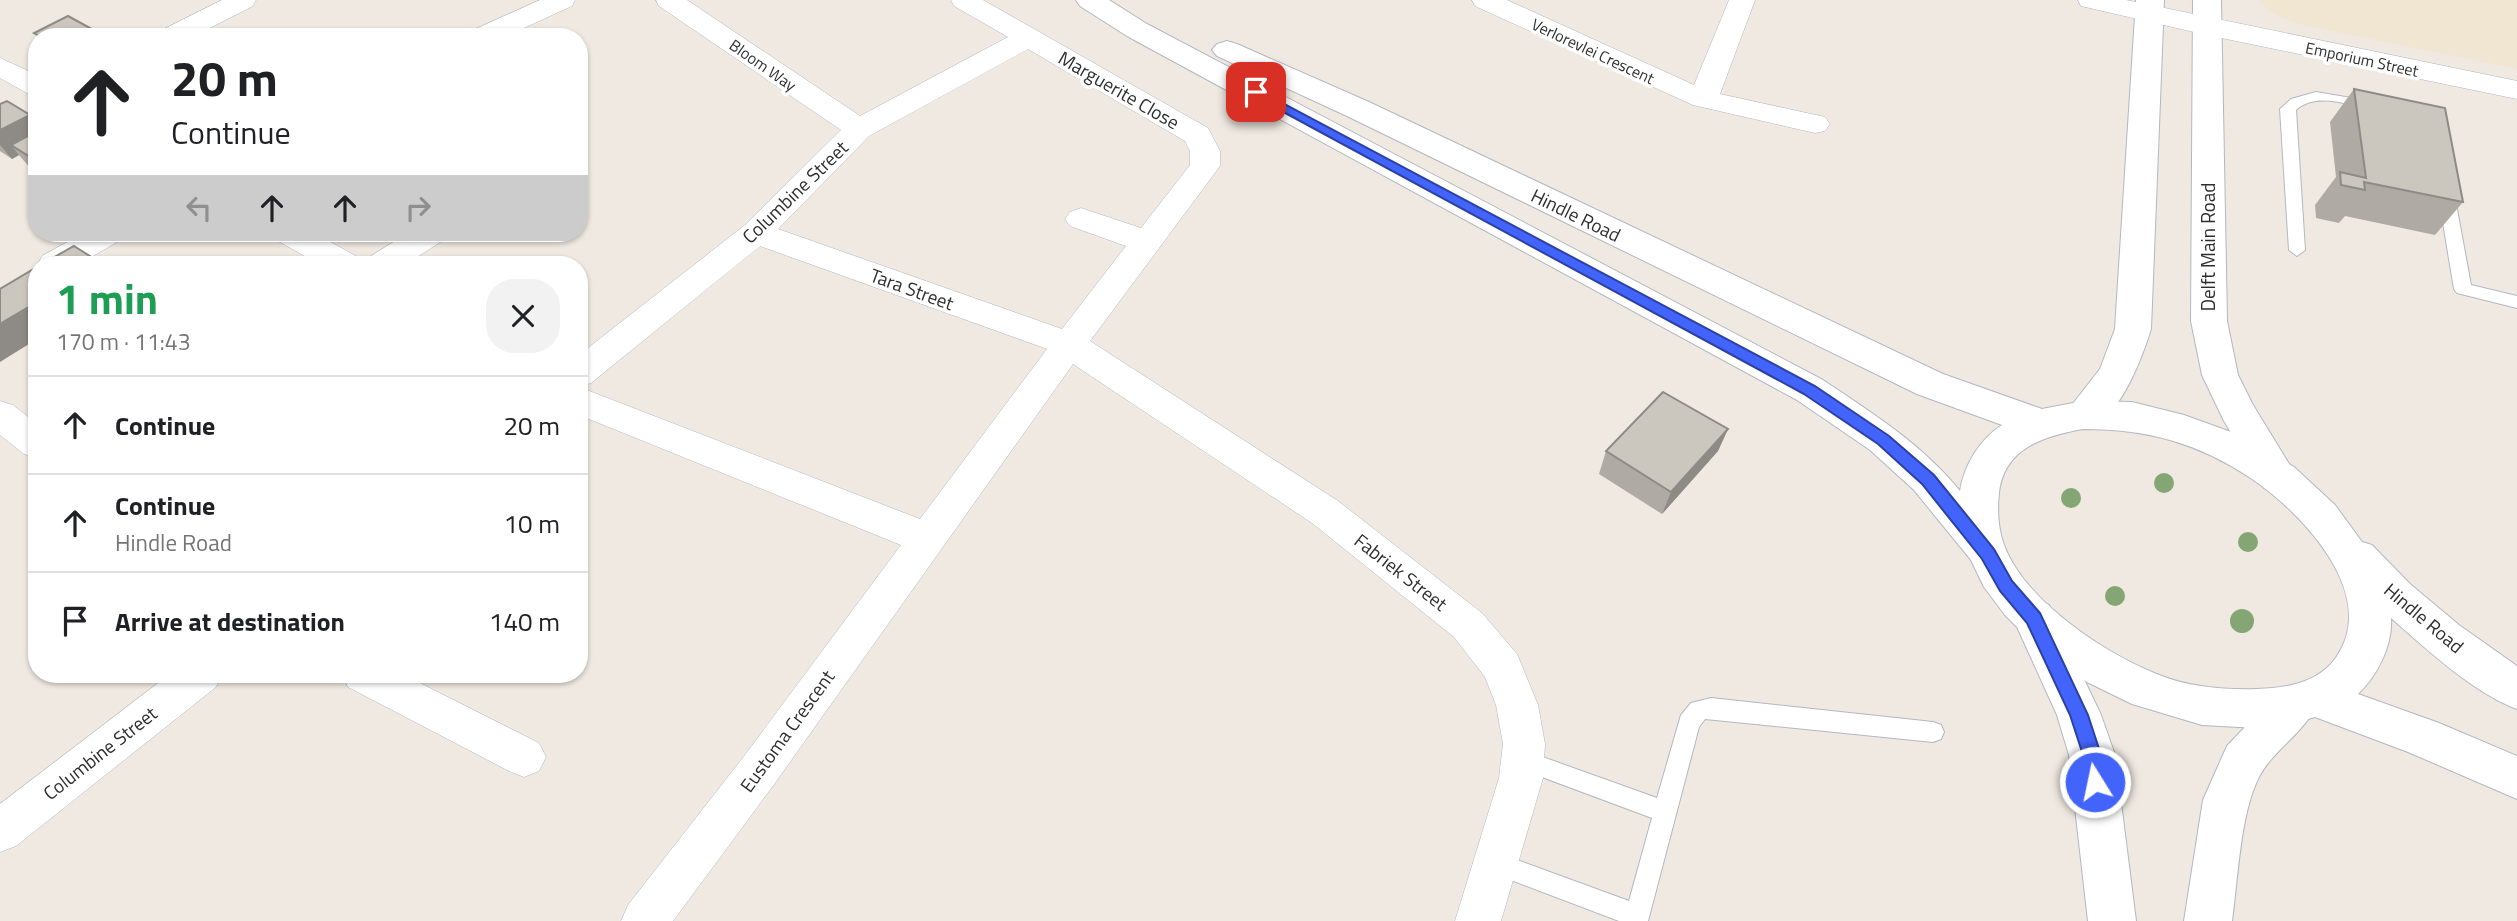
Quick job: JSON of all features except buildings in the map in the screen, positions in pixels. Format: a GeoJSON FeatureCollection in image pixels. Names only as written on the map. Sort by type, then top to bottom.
{"type":"FeatureCollection","features":[{"type":"Feature","properties":{"kind":"main road"},"geometry":{"type":"LineString","coordinates":[[1090,0],[1137,30],[1810,390],[1884,440],[1928,479],[1988,554],[2006,586],[2034,618],[2078,654],[2131,684],[2176,699],[2244,711],[2305,702],[2423,737],[2517,778]]}},
{"type":"Feature","properties":{"kind":"main road","name":"Hindle Road"},"geometry":{"type":"LineString","coordinates":[[1113,0],[1358,109],[1930,384],[2042,423]]}},
{"type":"Feature","properties":{"kind":"main road"},"geometry":{"type":"LineString","coordinates":[[2083,415],[2102,397],[2118,375],[2133,329],[2150,7]]}},
{"type":"Feature","properties":{"kind":"main road","name":"Delft Main Road"},"geometry":{"type":"LineString","coordinates":[[2207,13],[2209,321],[2213,349],[2237,411],[2278,477]]}},
{"type":"Feature","properties":{"kind":"main road"},"geometry":{"type":"LineString","coordinates":[[1988,554],[1977,510],[1978,490],[1984,471],[2006,442],[2042,423],[2083,415],[2131,416],[2181,428],[2231,448],[2278,477],[2301,495],[2339,538],[2356,564],[2366,591],[2370,618],[2367,643],[2357,666],[2339,684],[2305,702],[2243,761],[2226,800],[2208,921]]}},
{"type":"Feature","properties":{"kind":"main road","name":"Hindle Road"},"geometry":{"type":"LineString","coordinates":[[2339,538],[2395,596],[2434,630],[2517,690]]}},
{"type":"Feature","properties":{"kind":"main road"},"geometry":{"type":"LineString","coordinates":[[2034,618],[2079,715],[2092,755],[2112,921]]}},
{"type":"Feature","properties":{"kind":"street"},"geometry":{"type":"LineString","coordinates":[[188,28],[243,0]]}},
{"type":"Feature","properties":{"kind":"street"},"geometry":{"type":"LineString","coordinates":[[501,28],[562,0]]}},
{"type":"Feature","properties":{"kind":"street","name":"Bloom Way"},"geometry":{"type":"LineString","coordinates":[[669,0],[859,129]]}},
{"type":"Feature","properties":{"kind":"street","name":"Marguerite Close"},"geometry":{"type":"LineString","coordinates":[[964,0],[1197,135],[1205,151],[1205,166],[1069,344]]}},
{"type":"Feature","properties":{"kind":"street","name":"Verlorevlei Crescent"},"geometry":{"type":"LineString","coordinates":[[1485,0],[1648,77],[1703,99],[1815,124]]}},
{"type":"Feature","properties":{"kind":"street"},"geometry":{"type":"LineString","coordinates":[[1703,99],[1742,0]]}},
{"type":"Feature","properties":{"kind":"street","name":"Emporium Street"},"geometry":{"type":"LineString","coordinates":[[2091,0],[2207,13],[2517,90]]}},
{"type":"Feature","properties":{"kind":"street","name":"Columbine Street"},"geometry":{"type":"LineString","coordinates":[[588,367],[756,233],[859,129],[1028,37]]}},
{"type":"Feature","properties":{"kind":"street"},"geometry":{"type":"LineString","coordinates":[[0,66],[28,82]]}},
{"type":"Feature","properties":{"kind":"street"},"geometry":{"type":"LineString","coordinates":[[1081,219],[1149,242]]}},
{"type":"Feature","properties":{"kind":"street","name":"Tara Street"},"geometry":{"type":"LineString","coordinates":[[756,233],[1069,344]]}},
{"type":"Feature","properties":{"kind":"street"},"geometry":{"type":"LineString","coordinates":[[68,256],[92,242]]}},
{"type":"Feature","properties":{"kind":"street"},"geometry":{"type":"LineString","coordinates":[[305,242],[330,256]]}},
{"type":"Feature","properties":{"kind":"street"},"geometry":{"type":"LineString","coordinates":[[395,256],[417,242]]}},
{"type":"Feature","properties":{"kind":"street","name":"Eustoma Crescent"},"geometry":{"type":"LineString","coordinates":[[644,921],[928,539],[1069,344]]}},
{"type":"Feature","properties":{"kind":"street","name":"Fabriek Street"},"geometry":{"type":"LineString","coordinates":[[1069,344],[1325,512],[1468,625],[1502,667],[1517,705],[1524,744],[1523,760],[1521,778],[1478,921]]}},
{"type":"Feature","properties":{"kind":"street"},"geometry":{"type":"LineString","coordinates":[[588,404],[928,539]]}},
{"type":"Feature","properties":{"kind":"street"},"geometry":{"type":"LineString","coordinates":[[0,415],[28,437]]}},
{"type":"Feature","properties":{"kind":"street","name":"Columbine Street"},"geometry":{"type":"LineString","coordinates":[[0,831],[189,683]]}},
{"type":"Feature","properties":{"kind":"street"},"geometry":{"type":"LineString","coordinates":[[380,683],[524,757]]}},
{"type":"Feature","properties":{"kind":"lane"},"geometry":{"type":"LineString","coordinates":[[2297,250],[2288,109],[2300,100],[2321,97],[2390,110]]}},
{"type":"Feature","properties":{"kind":"lane"},"geometry":{"type":"LineString","coordinates":[[2444,180],[2463,289],[2517,302]]}},
{"type":"Feature","properties":{"kind":"lane"},"geometry":{"type":"LineString","coordinates":[[1495,863],[1636,919],[1689,722],[1699,710],[1711,708],[1933,732]]}},
{"type":"Feature","properties":{"kind":"lane"},"geometry":{"type":"LineString","coordinates":[[1523,760],[1666,812]]}},
{"type":"Feature","properties":{"kind":"shaded area"},"geometry":{"type":"Polygon","coordinates":[[[2259,0],[2517,0],[2517,69],[2298,24],[2269,12],[2259,0]]]}},
{"type":"Feature","properties":{"kind":"route"},"geometry":{"type":"LineString","coordinates":[[1256,92],[1810,390],[1884,440],[1928,479],[1988,554],[2006,586],[2034,618],[2079,715],[2092,755],[2095,782]]}}]}
